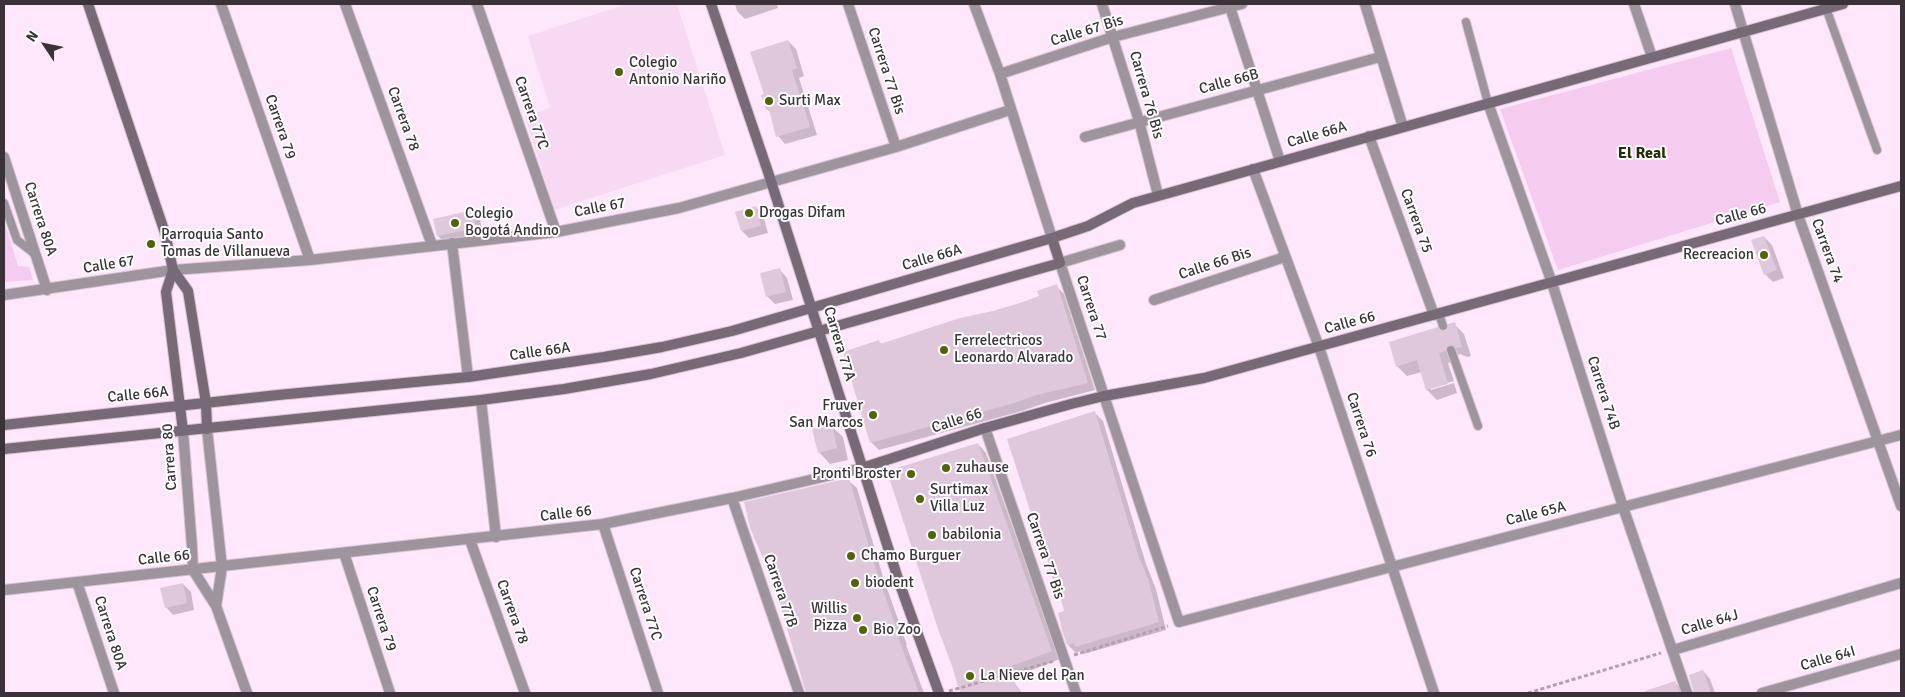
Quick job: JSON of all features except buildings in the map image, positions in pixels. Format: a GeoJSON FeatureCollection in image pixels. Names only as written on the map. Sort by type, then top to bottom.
{"type":"FeatureCollection","features":[{"type":"Feature","properties":{"kind":"street","name":"Carrera 80"},"geometry":{"type":"LineString","coordinates":[[88,4],[165,234],[173,270],[188,291],[206,403],[207,429],[222,567],[216,606]]}},
{"type":"Feature","properties":{"kind":"street","name":"Carrera 79"},"geometry":{"type":"LineString","coordinates":[[221,4],[310,260]]}},
{"type":"Feature","properties":{"kind":"street","name":"Carrera 78"},"geometry":{"type":"LineString","coordinates":[[345,4],[432,245]]}},
{"type":"Feature","properties":{"kind":"street","name":"Carrera 77C"},"geometry":{"type":"LineString","coordinates":[[477,4],[556,232]]}},
{"type":"Feature","properties":{"kind":"street","name":"Carrera 77A"},"geometry":{"type":"LineString","coordinates":[[711,4],[771,182],[899,582],[938,693]]}},
{"type":"Feature","properties":{"kind":"street","name":"Carrera 77 Bis"},"geometry":{"type":"LineString","coordinates":[[848,4],[896,147]]}},
{"type":"Feature","properties":{"kind":"street","name":"Carrera 77"},"geometry":{"type":"LineString","coordinates":[[974,4],[1000,74],[1010,110],[1179,622]]}},
{"type":"Feature","properties":{"kind":"street","name":"Carrera 76 Bis"},"geometry":{"type":"LineString","coordinates":[[1102,4],[1139,121],[1158,196]]}},
{"type":"Feature","properties":{"kind":"street","name":"Calle 67 Bis"},"geometry":{"type":"LineString","coordinates":[[1000,74],[1113,38],[1229,5],[1242,4]]}},
{"type":"Feature","properties":{"kind":"street"},"geometry":{"type":"LineString","coordinates":[[1365,4],[1403,127]]}},
{"type":"Feature","properties":{"kind":"street"},"geometry":{"type":"LineString","coordinates":[[1634,4],[1652,57]]}},
{"type":"Feature","properties":{"kind":"street","name":"Carrera 74"},"geometry":{"type":"LineString","coordinates":[[1735,4],[1798,215],[1901,506]]}},
{"type":"Feature","properties":{"kind":"street","name":"Calle 66A"},"geometry":{"type":"LineString","coordinates":[[4,425],[468,377],[538,368],[662,347],[732,331],[1052,238],[1088,226],[1133,202],[1843,4]]}},
{"type":"Feature","properties":{"kind":"street"},"geometry":{"type":"LineString","coordinates":[[1229,5],[1280,162]]}},
{"type":"Feature","properties":{"kind":"street","name":"Calle 66B"},"geometry":{"type":"LineString","coordinates":[[1085,137],[1380,57]]}},
{"type":"Feature","properties":{"kind":"street","name":"Carrera 74B"},"geometry":{"type":"LineString","coordinates":[[1488,103],[1552,283],[1624,507],[1687,693]]}},
{"type":"Feature","properties":{"kind":"street","name":"Calle 67"},"geometry":{"type":"LineString","coordinates":[[4,295],[173,270],[310,260],[556,232],[679,208],[896,147],[1010,110]]}},
{"type":"Feature","properties":{"kind":"street","name":"Carrera 75"},"geometry":{"type":"LineString","coordinates":[[1369,136],[1436,314]]}},
{"type":"Feature","properties":{"kind":"street","name":"Carrera 80A"},"geometry":{"type":"LineString","coordinates":[[4,162],[47,290]]}},
{"type":"Feature","properties":{"kind":"street","name":"Carrera 76"},"geometry":{"type":"LineString","coordinates":[[1253,169],[1319,347],[1434,693]]}},
{"type":"Feature","properties":{"kind":"street","name":"Calle 66"},"geometry":{"type":"LineString","coordinates":[[4,590],[603,524],[732,498],[862,468],[985,428],[1104,396],[1204,378],[1901,186]]}},
{"type":"Feature","properties":{"kind":"street"},"geometry":{"type":"LineString","coordinates":[[452,243],[468,377]]}},
{"type":"Feature","properties":{"kind":"street"},"geometry":{"type":"LineString","coordinates":[[4,449],[481,400],[564,389],[651,374],[819,332],[1120,245]]}},
{"type":"Feature","properties":{"kind":"street","name":"Calle 66 Bis"},"geometry":{"type":"LineString","coordinates":[[1154,300],[1286,257]]}},
{"type":"Feature","properties":{"kind":"street","name":"Carrera 80"},"geometry":{"type":"LineString","coordinates":[[173,270],[166,292],[181,406],[193,570],[216,606],[247,693]]}},
{"type":"Feature","properties":{"kind":"street"},"geometry":{"type":"LineString","coordinates":[[481,400],[496,537]]}},
{"type":"Feature","properties":{"kind":"street","name":"Carrera 77 Bis"},"geometry":{"type":"LineString","coordinates":[[985,428],[1076,693]]}},
{"type":"Feature","properties":{"kind":"street","name":"Calle 65A"},"geometry":{"type":"LineString","coordinates":[[1179,622],[1901,435]]}},
{"type":"Feature","properties":{"kind":"street","name":"Carrera 77B"},"geometry":{"type":"LineString","coordinates":[[732,498],[799,693]]}},
{"type":"Feature","properties":{"kind":"street","name":"Carrera 77C"},"geometry":{"type":"LineString","coordinates":[[603,524],[658,693]]}},
{"type":"Feature","properties":{"kind":"street","name":"Carrera 78"},"geometry":{"type":"LineString","coordinates":[[470,540],[525,693]]}},
{"type":"Feature","properties":{"kind":"street","name":"Carrera 79"},"geometry":{"type":"LineString","coordinates":[[344,554],[390,693]]}},
{"type":"Feature","properties":{"kind":"street","name":"Carrera 80A"},"geometry":{"type":"LineString","coordinates":[[77,582],[114,693]]}},
{"type":"Feature","properties":{"kind":"street","name":"Calle 64J"},"geometry":{"type":"LineString","coordinates":[[1673,650],[1901,583]]}},
{"type":"Feature","properties":{"kind":"street","name":"Calle 64I"},"geometry":{"type":"LineString","coordinates":[[1762,693],[1792,689],[1901,654]]}},
{"type":"Feature","properties":{"kind":"lane"},"geometry":{"type":"LineString","coordinates":[[1826,8],[1877,150]]}},
{"type":"Feature","properties":{"kind":"lane"},"geometry":{"type":"LineString","coordinates":[[1466,22],[1488,103]]}},
{"type":"Feature","properties":{"kind":"lane"},"geometry":{"type":"LineString","coordinates":[[4,203],[17,240],[35,254]]}},
{"type":"Feature","properties":{"kind":"lane"},"geometry":{"type":"LineString","coordinates":[[1436,314],[1443,326]]}},
{"type":"Feature","properties":{"kind":"lane"},"geometry":{"type":"LineString","coordinates":[[1452,350],[1478,426]]}},
{"type":"Feature","properties":{"kind":"path","name":"Calle 64J"},"geometry":{"type":"LineString","coordinates":[[1528,693],[1673,650]]}},
{"type":"Feature","properties":{"kind":"shaded area","name":"Colegio Antonio Nariño"},"geometry":{"type":"Polygon","coordinates":[[[627,4],[677,4],[725,155],[554,210],[525,116],[550,108],[528,36],[627,4]]]}},
{"type":"Feature","properties":{"kind":"shaded area"},"geometry":{"type":"Polygon","coordinates":[[[1731,48],[1780,202],[1558,270],[1500,109],[1731,48]]]}},
{"type":"Feature","properties":{"kind":"shaded area"},"geometry":{"type":"Polygon","coordinates":[[[4,220],[18,266],[29,267],[33,280],[4,282],[4,220]]]}},
{"type":"Feature","properties":{"kind":"place","name":"Colegio Antonio Nariño"},"geometry":{"type":"Point","coordinates":[619,72]}},
{"type":"Feature","properties":{"kind":"place","name":"Surti Max"},"geometry":{"type":"Point","coordinates":[769,101]}},
{"type":"Feature","properties":{"kind":"place","name":"Drogas Difam"},"geometry":{"type":"Point","coordinates":[749,213]}},
{"type":"Feature","properties":{"kind":"place","name":"Colegio Bogotá Andino"},"geometry":{"type":"Point","coordinates":[455,223]}},
{"type":"Feature","properties":{"kind":"place","name":"Parroquia Santo Tomas de Villanueva"},"geometry":{"type":"Point","coordinates":[151,244]}},
{"type":"Feature","properties":{"kind":"place","name":"Recreacion"},"geometry":{"type":"Point","coordinates":[1764,255]}},
{"type":"Feature","properties":{"kind":"place","name":"Ferrelectricos Leonardo Alvarado"},"geometry":{"type":"Point","coordinates":[944,350]}},
{"type":"Feature","properties":{"kind":"place","name":"Fruver San Marcos"},"geometry":{"type":"Point","coordinates":[873,415]}},
{"type":"Feature","properties":{"kind":"place","name":"zuhause"},"geometry":{"type":"Point","coordinates":[946,468]}},
{"type":"Feature","properties":{"kind":"place","name":"Pronti Broster"},"geometry":{"type":"Point","coordinates":[911,474]}},
{"type":"Feature","properties":{"kind":"place","name":"Surtimax Villa Luz"},"geometry":{"type":"Point","coordinates":[920,499]}},
{"type":"Feature","properties":{"kind":"place","name":"babilonia"},"geometry":{"type":"Point","coordinates":[932,535]}},
{"type":"Feature","properties":{"kind":"place","name":"Chamo Burguer"},"geometry":{"type":"Point","coordinates":[851,556]}},
{"type":"Feature","properties":{"kind":"place","name":"biodent"},"geometry":{"type":"Point","coordinates":[855,583]}},
{"type":"Feature","properties":{"kind":"place","name":"Willis Pizza"},"geometry":{"type":"Point","coordinates":[857,618]}},
{"type":"Feature","properties":{"kind":"place","name":"Bio Zoo"},"geometry":{"type":"Point","coordinates":[863,630]}},
{"type":"Feature","properties":{"kind":"place","name":"La Nieve del Pan"},"geometry":{"type":"Point","coordinates":[970,676]}},
{"type":"Feature","properties":{"kind":"district","name":"El Real"},"geometry":{"type":"Point","coordinates":[1642,154]}}]}
